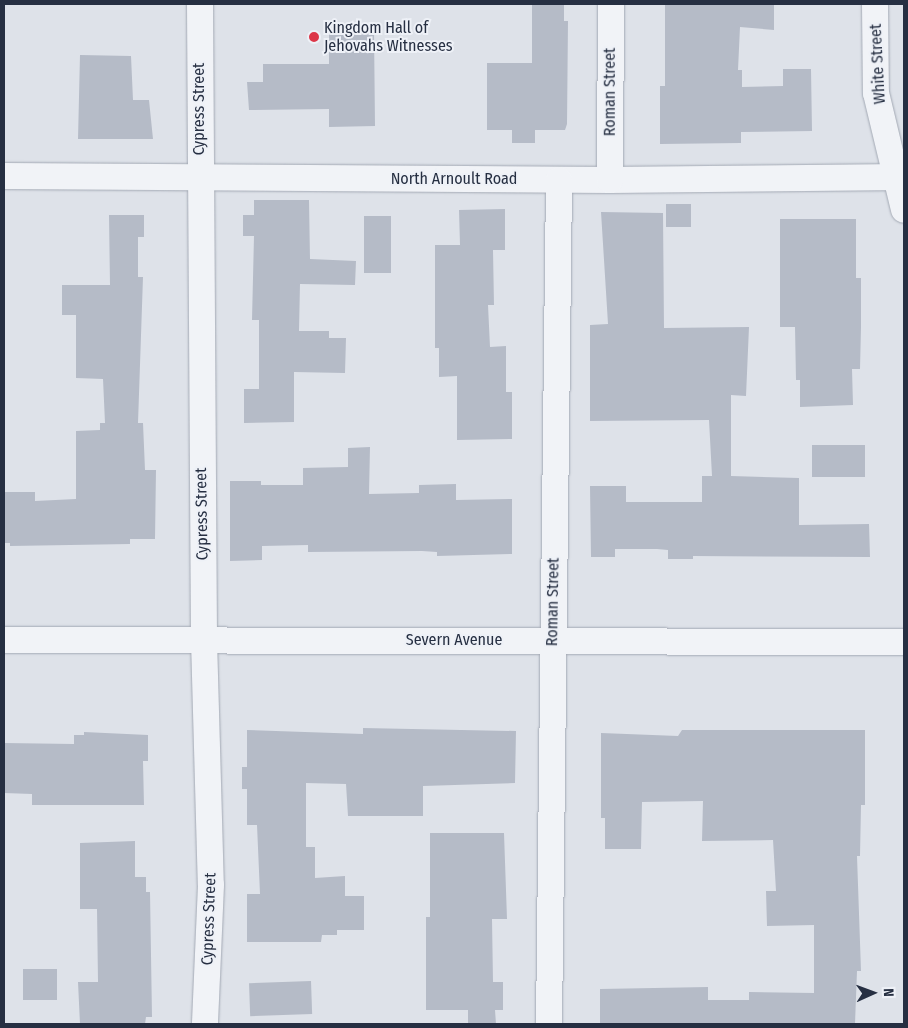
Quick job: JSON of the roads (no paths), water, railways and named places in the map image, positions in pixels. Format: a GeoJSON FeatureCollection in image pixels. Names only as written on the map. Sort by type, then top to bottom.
{"type":"FeatureCollection","features":[{"type":"Feature","properties":{"kind":"street","name":"Cypress Street"},"geometry":{"type":"LineString","coordinates":[[200,4],[199,177],[204,640],[211,885],[205,1024]]}},
{"type":"Feature","properties":{"kind":"street","name":"Roman Street"},"geometry":{"type":"LineString","coordinates":[[610,180],[611,4]]}},
{"type":"Feature","properties":{"kind":"street","name":"White Street"},"geometry":{"type":"LineString","coordinates":[[875,4],[876,93],[899,177],[904,210]]}},
{"type":"Feature","properties":{"kind":"street","name":"North Arnoult Road"},"geometry":{"type":"LineString","coordinates":[[4,176],[559,180],[899,177]]}},
{"type":"Feature","properties":{"kind":"street","name":"Roman Street"},"geometry":{"type":"LineString","coordinates":[[549,1024],[559,180]]}},
{"type":"Feature","properties":{"kind":"street","name":"Severn Avenue"},"geometry":{"type":"LineString","coordinates":[[4,640],[904,642]]}},
{"type":"Feature","properties":{"kind":"place","name":"Kingdom Hall of Jehovahs Witnesses"},"geometry":{"type":"Point","coordinates":[314,37]}}]}
